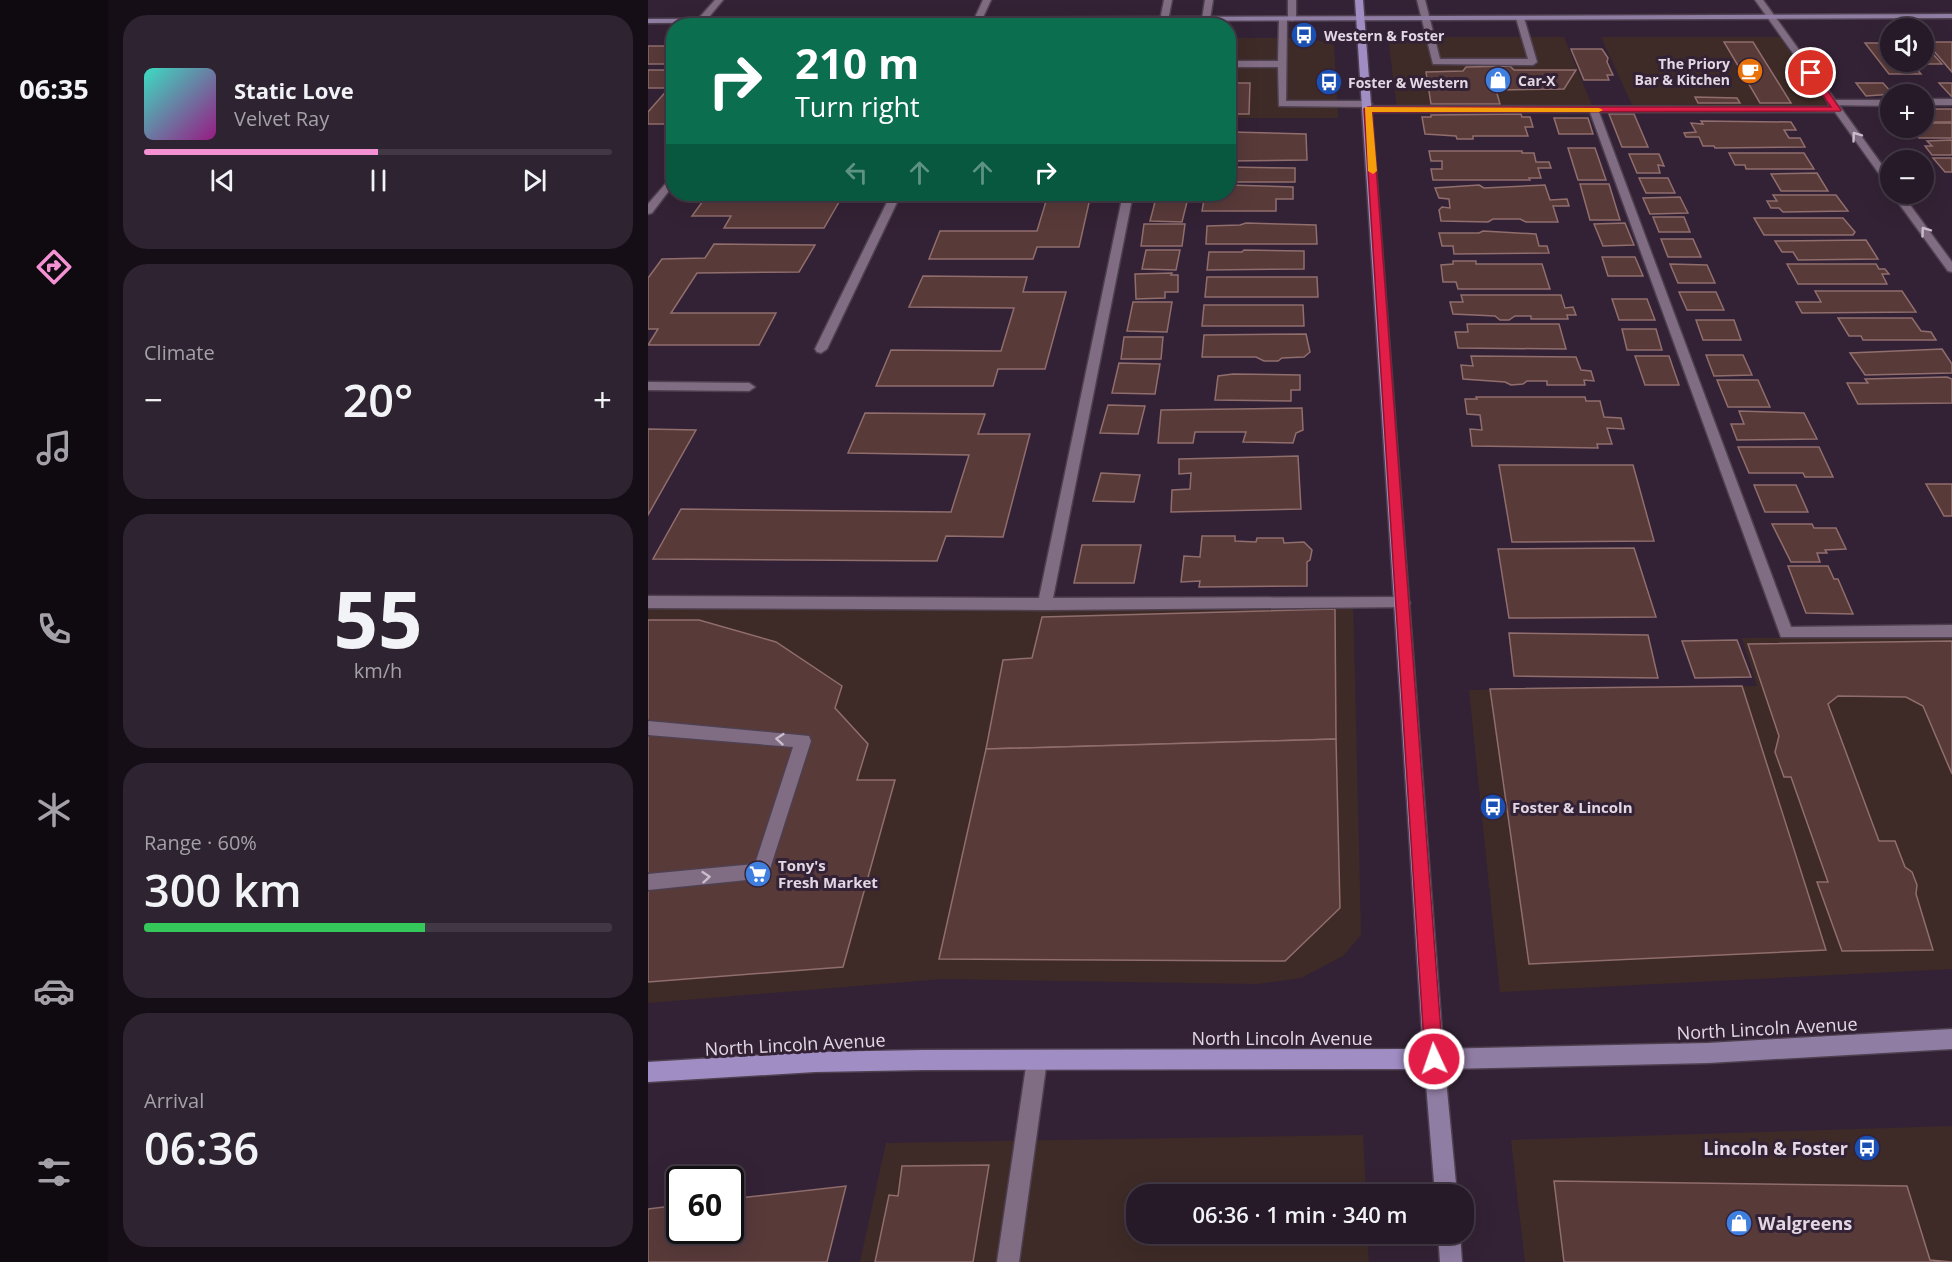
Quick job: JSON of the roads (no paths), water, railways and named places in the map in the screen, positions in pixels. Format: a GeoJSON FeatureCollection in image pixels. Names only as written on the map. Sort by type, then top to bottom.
{"type":"FeatureCollection","features":[{"type":"Feature","properties":{"kind":"main road"},"geometry":{"type":"LineString","coordinates":[[1359,0],[1434,1059],[1445,1184]]}},
{"type":"Feature","properties":{"kind":"main road"},"geometry":{"type":"LineString","coordinates":[[1236,20],[1952,16]]}},
{"type":"Feature","properties":{"kind":"main road"},"geometry":{"type":"LineString","coordinates":[[648,21],[666,21]]}},
{"type":"Feature","properties":{"kind":"main road","name":"North Lincoln Avenue"},"geometry":{"type":"LineString","coordinates":[[648,1072],[815,1062],[1434,1059],[1708,1053],[1952,1039]]}},
{"type":"Feature","properties":{"kind":"main road"},"geometry":{"type":"LineString","coordinates":[[1450,1244],[1451,1262]]}},
{"type":"Feature","properties":{"kind":"street"},"geometry":{"type":"LineString","coordinates":[[704,18],[719,0]]}},
{"type":"Feature","properties":{"kind":"street"},"geometry":{"type":"LineString","coordinates":[[979,18],[987,0]]}},
{"type":"Feature","properties":{"kind":"street"},"geometry":{"type":"LineString","coordinates":[[1164,18],[1168,0]]}},
{"type":"Feature","properties":{"kind":"street"},"geometry":{"type":"LineString","coordinates":[[1202,18],[1209,0]]}},
{"type":"Feature","properties":{"kind":"street"},"geometry":{"type":"LineString","coordinates":[[1292,0],[1281,64],[1282,104],[1594,110],[1880,104]]}},
{"type":"Feature","properties":{"kind":"street"},"geometry":{"type":"LineString","coordinates":[[1420,0],[1436,62],[1533,62],[1520,18]]}},
{"type":"Feature","properties":{"kind":"street"},"geometry":{"type":"LineString","coordinates":[[1759,0],[1880,169]]}},
{"type":"Feature","properties":{"kind":"street"},"geometry":{"type":"LineString","coordinates":[[1236,64],[1281,64]]}},
{"type":"Feature","properties":{"kind":"street"},"geometry":{"type":"LineString","coordinates":[[1934,102],[1952,102]]}},
{"type":"Feature","properties":{"kind":"street"},"geometry":{"type":"LineString","coordinates":[[1594,110],[1786,633],[1952,630]]}},
{"type":"Feature","properties":{"kind":"street"},"geometry":{"type":"LineString","coordinates":[[648,211],[666,187]]}},
{"type":"Feature","properties":{"kind":"street"},"geometry":{"type":"LineString","coordinates":[[821,349],[893,201]]}},
{"type":"Feature","properties":{"kind":"street"},"geometry":{"type":"LineString","coordinates":[[1045,604],[1127,201]]}},
{"type":"Feature","properties":{"kind":"street"},"geometry":{"type":"LineString","coordinates":[[1905,204],[1952,269]]}},
{"type":"Feature","properties":{"kind":"street"},"geometry":{"type":"LineString","coordinates":[[648,386],[749,387]]}},
{"type":"Feature","properties":{"kind":"street"},"geometry":{"type":"LineString","coordinates":[[648,602],[1403,603]]}},
{"type":"Feature","properties":{"kind":"street"},"geometry":{"type":"LineString","coordinates":[[648,728],[803,741],[761,872],[648,882]]}},
{"type":"Feature","properties":{"kind":"street"},"geometry":{"type":"LineString","coordinates":[[1008,1262],[1037,1060]]}},
{"type":"Feature","properties":{"kind":"place","name":"Western & Foster"},"geometry":{"type":"Point","coordinates":[1304,35]}},
{"type":"Feature","properties":{"kind":"place","name":"The Priory Bar & Kitchen"},"geometry":{"type":"Point","coordinates":[1750,71]}},
{"type":"Feature","properties":{"kind":"place","name":"Car-X"},"geometry":{"type":"Point","coordinates":[1498,80]}},
{"type":"Feature","properties":{"kind":"place","name":"Foster & Western"},"geometry":{"type":"Point","coordinates":[1329,82]}},
{"type":"Feature","properties":{"kind":"place","name":"Foster & Lincoln"},"geometry":{"type":"Point","coordinates":[1493,807]}},
{"type":"Feature","properties":{"kind":"place","name":"Tony's Fresh Market"},"geometry":{"type":"Point","coordinates":[758,874]}},
{"type":"Feature","properties":{"kind":"place","name":"Lincoln & Foster"},"geometry":{"type":"Point","coordinates":[1867,1148]}},
{"type":"Feature","properties":{"kind":"place","name":"Walgreens"},"geometry":{"type":"Point","coordinates":[1739,1223]}}]}
